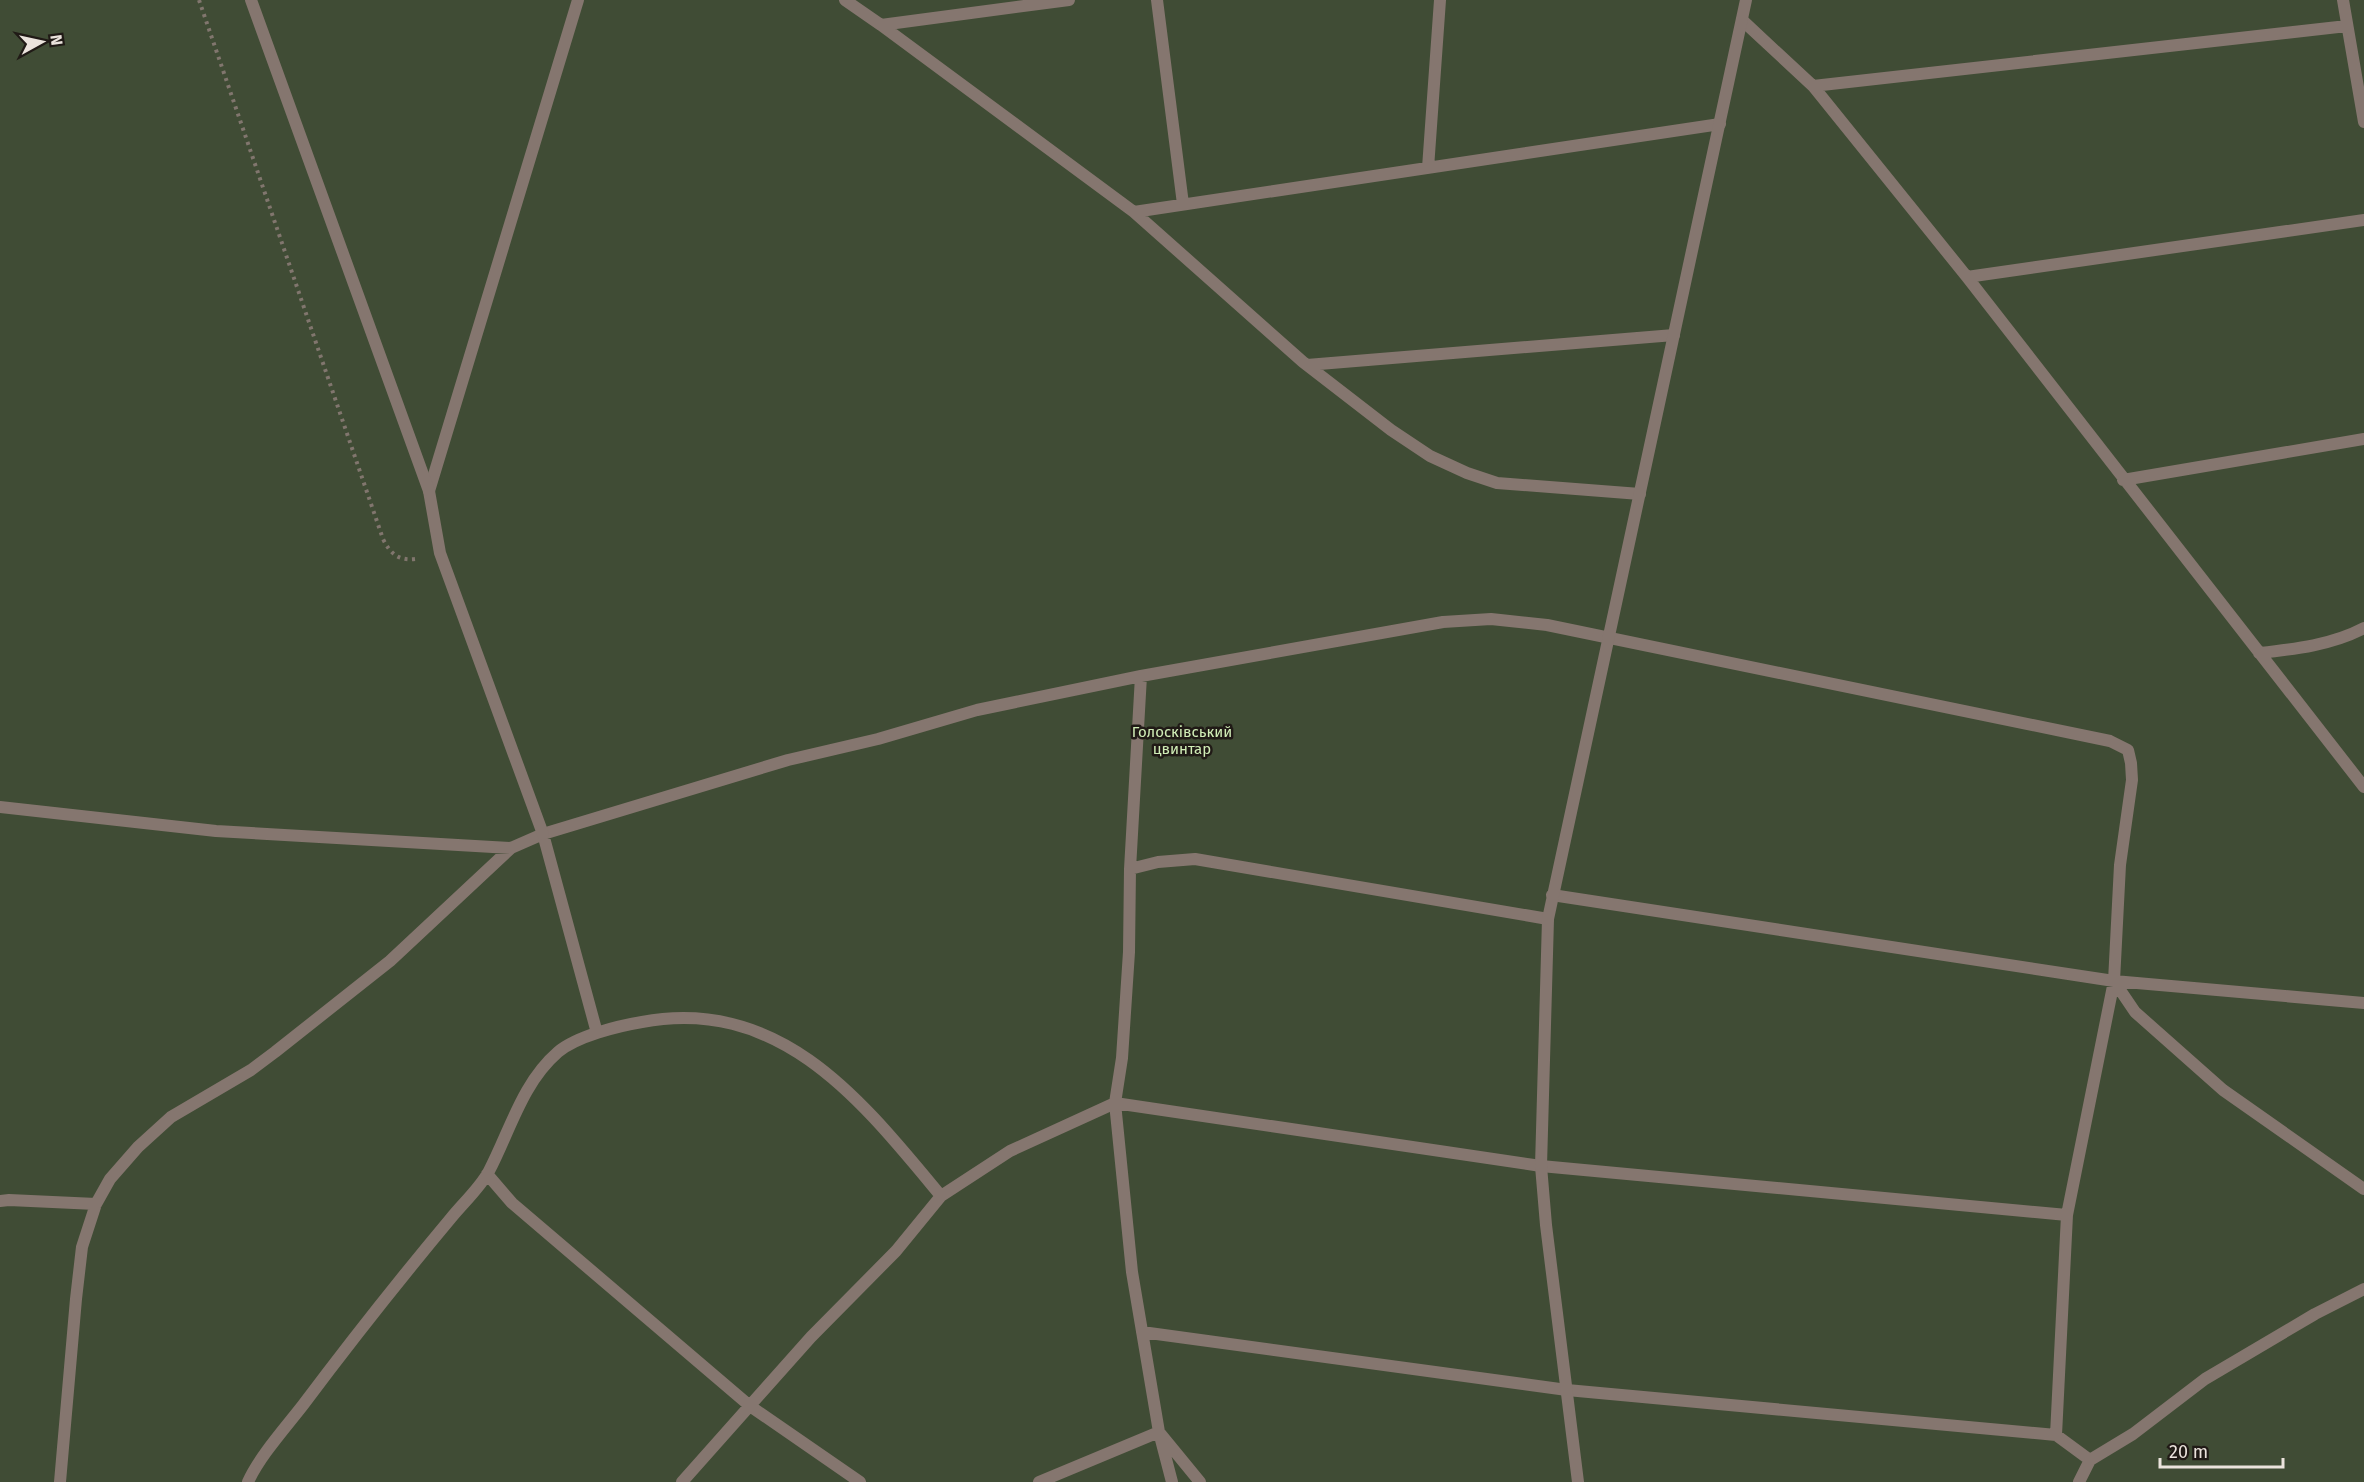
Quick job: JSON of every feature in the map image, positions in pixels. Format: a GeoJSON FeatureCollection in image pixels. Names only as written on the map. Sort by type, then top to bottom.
{"type":"FeatureCollection","features":[{"type":"Feature","properties":{"kind":"street"},"geometry":{"type":"LineString","coordinates":[[251,0],[429,491],[440,553],[543,834],[597,1033]]}},
{"type":"Feature","properties":{"kind":"street"},"geometry":{"type":"LineString","coordinates":[[429,491],[578,0]]}},
{"type":"Feature","properties":{"kind":"street"},"geometry":{"type":"LineString","coordinates":[[845,0],[1134,212],[1307,365],[1391,430],[1430,456],[1467,473],[1497,483],[1640,494]]}},
{"type":"Feature","properties":{"kind":"street"},"geometry":{"type":"LineString","coordinates":[[882,25],[1026,3],[1069,0]]}},
{"type":"Feature","properties":{"kind":"street"},"geometry":{"type":"LineString","coordinates":[[1157,0],[1183,204]]}},
{"type":"Feature","properties":{"kind":"street"},"geometry":{"type":"LineString","coordinates":[[1428,168],[1440,0]]}},
{"type":"Feature","properties":{"kind":"street"},"geometry":{"type":"LineString","coordinates":[[1578,1482],[1546,1225],[1541,1166],[1548,919],[1746,0]]}},
{"type":"Feature","properties":{"kind":"street"},"geometry":{"type":"LineString","coordinates":[[2343,0],[2364,122]]}},
{"type":"Feature","properties":{"kind":"street"},"geometry":{"type":"LineString","coordinates":[[1742,20],[1813,86],[1967,277],[2123,480],[2364,786]]}},
{"type":"Feature","properties":{"kind":"street"},"geometry":{"type":"LineString","coordinates":[[1813,86],[2347,26]]}},
{"type":"Feature","properties":{"kind":"street"},"geometry":{"type":"LineString","coordinates":[[1134,212],[1720,124]]}},
{"type":"Feature","properties":{"kind":"street"},"geometry":{"type":"LineString","coordinates":[[1967,277],[2364,220]]}},
{"type":"Feature","properties":{"kind":"street"},"geometry":{"type":"LineString","coordinates":[[1307,365],[1674,335]]}},
{"type":"Feature","properties":{"kind":"street"},"geometry":{"type":"LineString","coordinates":[[2123,480],[2364,439]]}},
{"type":"Feature","properties":{"kind":"street"},"geometry":{"type":"LineString","coordinates":[[60,1482],[82,1247],[96,1204],[110,1179],[138,1147],[162,1125],[251,1070],[390,961],[511,848],[543,834],[788,760],[878,739],[977,710],[1141,676],[1443,622],[1491,619],[1547,625],[2110,741],[2127,750],[2131,763],[2132,780],[2120,865],[2114,981],[2067,1215],[2056,1436]]}},
{"type":"Feature","properties":{"kind":"street"},"geometry":{"type":"LineString","coordinates":[[2259,653],[2303,648],[2350,636],[2364,628]]}},
{"type":"Feature","properties":{"kind":"street"},"geometry":{"type":"LineString","coordinates":[[1141,676],[1130,869],[1128,964],[1122,1058],[1115,1103],[1132,1272],[1159,1431],[1172,1482]]}},
{"type":"Feature","properties":{"kind":"street"},"geometry":{"type":"LineString","coordinates":[[0,807],[216,831],[511,848]]}},
{"type":"Feature","properties":{"kind":"street"},"geometry":{"type":"LineString","coordinates":[[1130,869],[1158,862],[1195,859],[1548,919]]}},
{"type":"Feature","properties":{"kind":"street"},"geometry":{"type":"LineString","coordinates":[[1552,895],[2114,981],[2364,1003]]}},
{"type":"Feature","properties":{"kind":"street"},"geometry":{"type":"LineString","coordinates":[[2114,981],[2135,1012],[2223,1090],[2364,1189]]}},
{"type":"Feature","properties":{"kind":"street"},"geometry":{"type":"LineString","coordinates":[[248,1482],[275,1441],[379,1303],[487,1174],[532,1080],[559,1051],[597,1033],[659,1018],[695,1017],[735,1023],[779,1041],[827,1072],[878,1120],[941,1196]]}},
{"type":"Feature","properties":{"kind":"street"},"geometry":{"type":"LineString","coordinates":[[682,1482],[811,1337],[896,1251],[941,1196],[1010,1151],[1115,1103],[1541,1166],[2067,1215]]}},
{"type":"Feature","properties":{"kind":"street"},"geometry":{"type":"LineString","coordinates":[[487,1174],[512,1203],[750,1406],[860,1482]]}},
{"type":"Feature","properties":{"kind":"street"},"geometry":{"type":"LineString","coordinates":[[0,1202],[9,1200],[96,1204]]}},
{"type":"Feature","properties":{"kind":"street"},"geometry":{"type":"LineString","coordinates":[[2079,1482],[2090,1460],[2133,1434],[2205,1379],[2315,1314],[2364,1289]]}},
{"type":"Feature","properties":{"kind":"street"},"geometry":{"type":"LineString","coordinates":[[1142,1332],[1567,1390],[2056,1436],[2090,1460]]}},
{"type":"Feature","properties":{"kind":"street"},"geometry":{"type":"LineString","coordinates":[[1039,1482],[1159,1431]]}},
{"type":"Feature","properties":{"kind":"street"},"geometry":{"type":"LineString","coordinates":[[1159,1431],[1200,1482]]}},
{"type":"Feature","properties":{"kind":"path"},"geometry":{"type":"LineString","coordinates":[[199,0],[388,550],[406,560],[440,553]]}},
{"type":"Feature","properties":{"kind":"green space","name":"Голосківський цвинтар"},"geometry":{"type":"Polygon","coordinates":[[[0,0],[2364,0],[2364,1482],[0,1482],[0,0]]]}}]}
